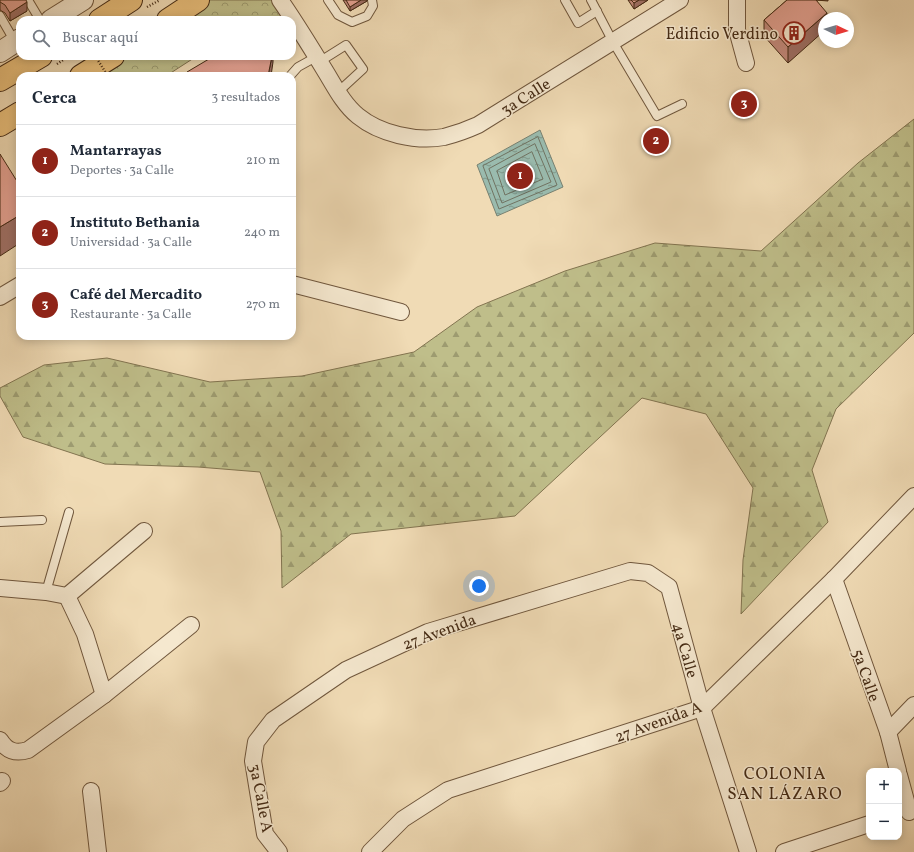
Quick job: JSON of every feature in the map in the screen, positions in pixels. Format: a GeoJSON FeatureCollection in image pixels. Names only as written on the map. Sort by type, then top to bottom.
{"type":"FeatureCollection","features":[{"type":"Feature","properties":{"kind":"main road"},"geometry":{"type":"LineString","coordinates":[[106,16],[131,0]]}},
{"type":"Feature","properties":{"kind":"main road"},"geometry":{"type":"LineString","coordinates":[[174,16],[198,0]]}},
{"type":"Feature","properties":{"kind":"main road"},"geometry":{"type":"LineString","coordinates":[[0,62],[16,48]]}},
{"type":"Feature","properties":{"kind":"main road"},"geometry":{"type":"LineString","coordinates":[[0,80],[34,60]]}},
{"type":"Feature","properties":{"kind":"main road"},"geometry":{"type":"LineString","coordinates":[[93,71],[108,60]]}},
{"type":"Feature","properties":{"kind":"main road"},"geometry":{"type":"LineString","coordinates":[[0,125],[16,116]]}},
{"type":"Feature","properties":{"kind":"street"},"geometry":{"type":"LineString","coordinates":[[57,16],[83,0]]}},
{"type":"Feature","properties":{"kind":"street","name":"3a Calle"},"geometry":{"type":"LineString","coordinates":[[280,0],[290,16]]}},
{"type":"Feature","properties":{"kind":"street","name":"3a Calle"},"geometry":{"type":"LineString","coordinates":[[296,25],[338,92],[358,116],[372,125],[397,135],[442,137],[459,133],[478,125],[680,0]]}},
{"type":"Feature","properties":{"kind":"street"},"geometry":{"type":"LineString","coordinates":[[737,0],[737,30],[746,62]]}},
{"type":"Feature","properties":{"kind":"street"},"geometry":{"type":"LineString","coordinates":[[296,285],[401,312]]}},
{"type":"Feature","properties":{"kind":"street"},"geometry":{"type":"LineString","coordinates":[[0,297],[16,287]]}},
{"type":"Feature","properties":{"kind":"street","name":"27 Avenida A"},"geometry":{"type":"LineString","coordinates":[[370,852],[403,819],[448,790],[702,708],[834,579],[914,496]]}},
{"type":"Feature","properties":{"kind":"street"},"geometry":{"type":"LineString","coordinates":[[67,596],[144,531]]}},
{"type":"Feature","properties":{"kind":"street","name":"27 Avenida"},"geometry":{"type":"LineString","coordinates":[[256,742],[273,720],[346,670],[428,632],[630,571],[648,573]]}},
{"type":"Feature","properties":{"kind":"street","name":"4a Calle"},"geometry":{"type":"LineString","coordinates":[[648,573],[669,588],[702,708],[748,852]]}},
{"type":"Feature","properties":{"kind":"street","name":"5a Calle"},"geometry":{"type":"LineString","coordinates":[[834,579],[888,732],[897,768]]}},
{"type":"Feature","properties":{"kind":"street"},"geometry":{"type":"LineString","coordinates":[[0,588],[46,592],[67,596]]}},
{"type":"Feature","properties":{"kind":"street"},"geometry":{"type":"LineString","coordinates":[[67,596],[85,634],[104,695]]}},
{"type":"Feature","properties":{"kind":"street"},"geometry":{"type":"LineString","coordinates":[[0,740],[5,748],[10,751],[16,752],[28,750],[104,695],[191,625]]}},
{"type":"Feature","properties":{"kind":"street"},"geometry":{"type":"LineString","coordinates":[[888,732],[914,705]]}},
{"type":"Feature","properties":{"kind":"street","name":"3a Calle A"},"geometry":{"type":"LineString","coordinates":[[256,742],[253,760],[266,834],[279,852]]}},
{"type":"Feature","properties":{"kind":"street"},"geometry":{"type":"LineString","coordinates":[[902,789],[907,812]]}},
{"type":"Feature","properties":{"kind":"street"},"geometry":{"type":"LineString","coordinates":[[91,791],[98,852]]}},
{"type":"Feature","properties":{"kind":"street"},"geometry":{"type":"LineString","coordinates":[[784,852],[866,825]]}},
{"type":"Feature","properties":{"kind":"lane"},"geometry":{"type":"LineString","coordinates":[[28,0],[38,16]]}},
{"type":"Feature","properties":{"kind":"lane"},"geometry":{"type":"LineString","coordinates":[[328,0],[338,15],[352,22],[367,16],[373,6],[372,0]]}},
{"type":"Feature","properties":{"kind":"lane"},"geometry":{"type":"LineString","coordinates":[[566,0],[578,23],[597,11]]}},
{"type":"Feature","properties":{"kind":"lane"},"geometry":{"type":"LineString","coordinates":[[591,0],[612,42],[657,116],[682,104]]}},
{"type":"Feature","properties":{"kind":"lane"},"geometry":{"type":"LineString","coordinates":[[0,16],[16,48]]}},
{"type":"Feature","properties":{"kind":"lane"},"geometry":{"type":"LineString","coordinates":[[294,72],[298,67],[346,45],[363,69],[338,92]]}},
{"type":"Feature","properties":{"kind":"lane"},"geometry":{"type":"LineString","coordinates":[[46,592],[69,512]]}},
{"type":"Feature","properties":{"kind":"lane"},"geometry":{"type":"LineString","coordinates":[[0,522],[42,520]]}},
{"type":"Feature","properties":{"kind":"green space"},"geometry":{"type":"Polygon","coordinates":[[[198,0],[280,0],[290,16],[174,16],[198,0]]]}},
{"type":"Feature","properties":{"kind":"green space"},"geometry":{"type":"Polygon","coordinates":[[[109,60],[191,60],[172,72],[99,72],[109,60]]]}},
{"type":"Feature","properties":{"kind":"green space"},"geometry":{"type":"Polygon","coordinates":[[[914,119],[914,333],[836,409],[812,470],[828,522],[741,614],[743,560],[753,488],[706,414],[642,398],[515,516],[351,534],[282,588],[281,531],[260,472],[198,467],[105,464],[23,437],[0,396],[0,388],[44,365],[107,358],[210,382],[302,376],[414,352],[477,307],[565,271],[655,243],[761,251],[858,163],[914,119]]]}},
{"type":"Feature","properties":{"kind":"water"},"geometry":{"type":"Polygon","coordinates":[[[540,130],[563,187],[497,216],[477,165],[540,130]]]}},
{"type":"Feature","properties":{"kind":"building"},"geometry":{"type":"Polygon","coordinates":[[[0,0],[26,0],[27,2],[10,13],[5,5],[0,2],[0,0]]]}},
{"type":"Feature","properties":{"kind":"building"},"geometry":{"type":"Polygon","coordinates":[[[346,0],[361,0],[350,7],[346,0]]]}},
{"type":"Feature","properties":{"kind":"building"},"geometry":{"type":"Polygon","coordinates":[[[631,0],[639,0],[634,3],[631,0]]]}},
{"type":"Feature","properties":{"kind":"building"},"geometry":{"type":"Polygon","coordinates":[[[787,0],[816,0],[826,12],[818,12],[818,21],[788,47],[764,20],[787,0]]]}},
{"type":"Feature","properties":{"kind":"building"},"geometry":{"type":"Polygon","coordinates":[[[207,60],[271,60],[269,72],[187,72],[207,60]]]}},
{"type":"Feature","properties":{"kind":"building"},"geometry":{"type":"Polygon","coordinates":[[[0,154],[16,180],[16,217],[0,227],[0,154]]]}},
{"type":"Feature","properties":{"kind":"place","name":"Edificio Verdino"},"geometry":{"type":"Point","coordinates":[794,33]}},
{"type":"Feature","properties":{"kind":"place","name":"Café del Mercadito"},"geometry":{"type":"Point","coordinates":[744,104]}},
{"type":"Feature","properties":{"kind":"place","name":"Instituto Bethania"},"geometry":{"type":"Point","coordinates":[656,141]}},
{"type":"Feature","properties":{"kind":"place","name":"Mantarrayas"},"geometry":{"type":"Point","coordinates":[520,176]}},
{"type":"Feature","properties":{"kind":"district","name":"COLONIA SAN LÁZARO"},"geometry":{"type":"Point","coordinates":[785,783]}}]}
